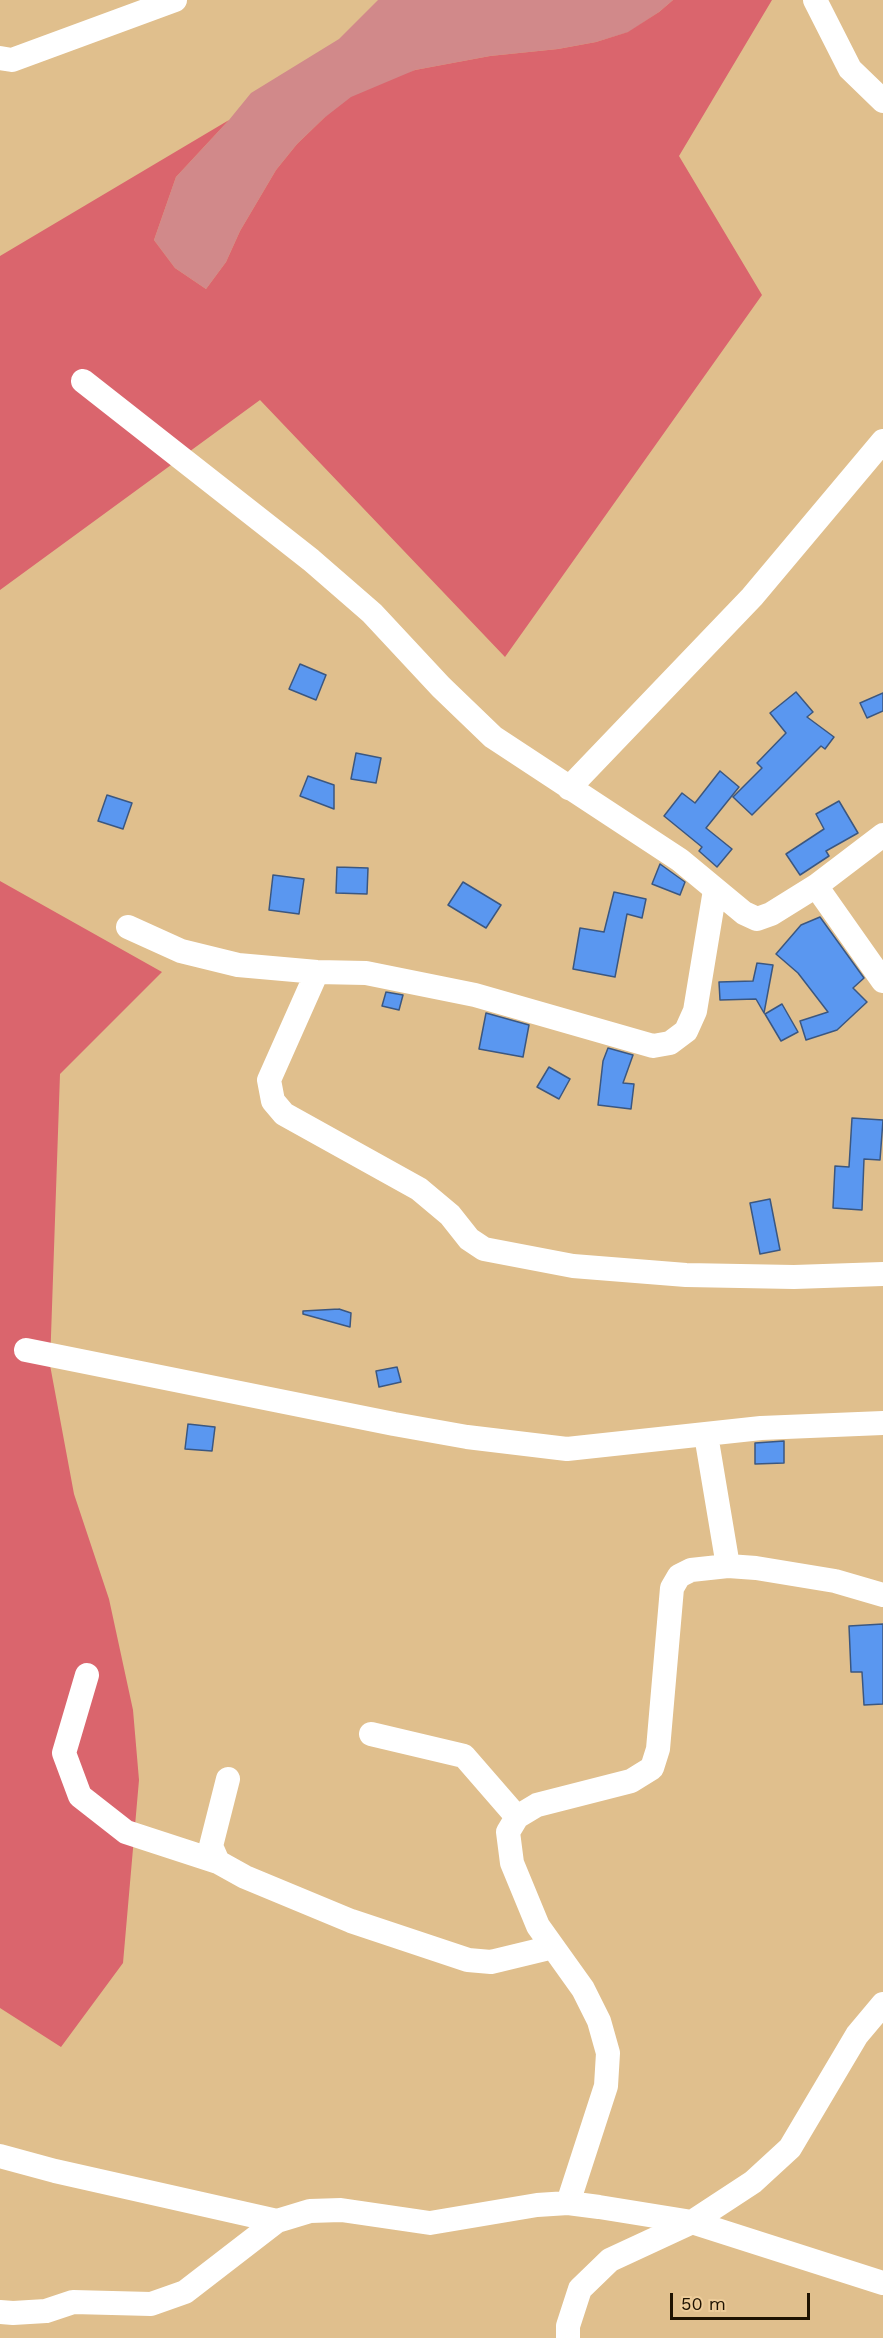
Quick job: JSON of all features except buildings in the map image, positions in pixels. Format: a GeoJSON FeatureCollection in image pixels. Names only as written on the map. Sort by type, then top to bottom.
{"type":"FeatureCollection","features":[{"type":"Feature","properties":{"kind":"street"},"geometry":{"type":"LineString","coordinates":[[0,58],[12,60],[175,0]]}},
{"type":"Feature","properties":{"kind":"street"},"geometry":{"type":"LineString","coordinates":[[815,0],[850,69],[883,101]]}},
{"type":"Feature","properties":{"kind":"street"},"geometry":{"type":"LineString","coordinates":[[83,381],[311,560],[372,614],[441,687],[494,737],[680,860],[744,913],[757,919],[771,915],[816,886],[883,835]]}},
{"type":"Feature","properties":{"kind":"street"},"geometry":{"type":"LineString","coordinates":[[569,788],[752,597],[883,441]]}},
{"type":"Feature","properties":{"kind":"street"},"geometry":{"type":"LineString","coordinates":[[816,886],[883,981]]}},
{"type":"Feature","properties":{"kind":"street"},"geometry":{"type":"LineString","coordinates":[[128,927],[182,951],[238,965],[317,972],[366,973],[465,992],[653,1046],[670,1043],[686,1032],[695,1011],[715,890]]}},
{"type":"Feature","properties":{"kind":"street"},"geometry":{"type":"LineString","coordinates":[[317,972],[269,1080],[273,1101],[284,1114],[419,1189],[450,1215],[469,1239],[484,1249],[573,1266],[686,1275],[794,1277],[883,1274]]}},
{"type":"Feature","properties":{"kind":"street"},"geometry":{"type":"LineString","coordinates":[[26,1350],[467,1437],[567,1449],[706,1436],[762,1428],[883,1423]]}},
{"type":"Feature","properties":{"kind":"street"},"geometry":{"type":"LineString","coordinates":[[706,1436],[728,1566]]}},
{"type":"Feature","properties":{"kind":"street"},"geometry":{"type":"LineString","coordinates":[[568,2204],[606,2086],[608,2053],[599,2020],[583,1989],[538,1926],[512,1863],[508,1832],[517,1817],[537,1805],[631,1781],[652,1768],[658,1749],[672,1588],[679,1576],[691,1570],[728,1566],[756,1568],[835,1581],[883,1595]]}},
{"type":"Feature","properties":{"kind":"street"},"geometry":{"type":"LineString","coordinates":[[87,1675],[64,1753],[80,1796],[126,1832],[218,1862],[245,1877],[351,1921],[468,1960],[490,1962],[553,1947]]}},
{"type":"Feature","properties":{"kind":"street"},"geometry":{"type":"LineString","coordinates":[[370,1734],[464,1756],[517,1817]]}},
{"type":"Feature","properties":{"kind":"street"},"geometry":{"type":"LineString","coordinates":[[218,1862],[211,1846],[228,1779]]}},
{"type":"Feature","properties":{"kind":"street"},"geometry":{"type":"LineString","coordinates":[[568,2338],[568,2326],[580,2289],[610,2260],[692,2222],[753,2182],[790,2148],[857,2035],[883,2004]]}},
{"type":"Feature","properties":{"kind":"street"},"geometry":{"type":"LineString","coordinates":[[0,2156],[55,2171],[277,2221]]}},
{"type":"Feature","properties":{"kind":"street"},"geometry":{"type":"LineString","coordinates":[[0,2312],[46,2311],[73,2302],[151,2304],[185,2292],[277,2221],[310,2211],[341,2210],[430,2223],[537,2205],[568,2204],[692,2222],[883,2283]]}},
{"type":"Feature","properties":{"kind":"shaded area"},"geometry":{"type":"Polygon","coordinates":[[[378,0],[673,0],[629,32],[596,42],[558,49],[490,56],[415,70],[324,118],[297,144],[276,170],[240,231],[226,262],[206,289],[175,268],[154,240],[176,177],[251,93],[339,39],[378,0]]]}},
{"type":"Feature","properties":{"kind":"shaded area"},"geometry":{"type":"Polygon","coordinates":[[[673,0],[772,0],[679,156],[762,295],[505,657],[260,400],[0,590],[0,256],[229,120],[176,177],[154,240],[175,268],[206,289],[226,262],[240,231],[276,170],[297,144],[324,118],[351,97],[415,70],[490,56],[558,49],[596,42],[628,32],[673,0]]]}},
{"type":"Feature","properties":{"kind":"shaded area"},"geometry":{"type":"Polygon","coordinates":[[[0,881],[162,972],[60,1074],[50,1365],[74,1494],[109,1599],[133,1710],[139,1780],[123,1963],[61,2047],[0,2008],[0,881]]]}}]}
